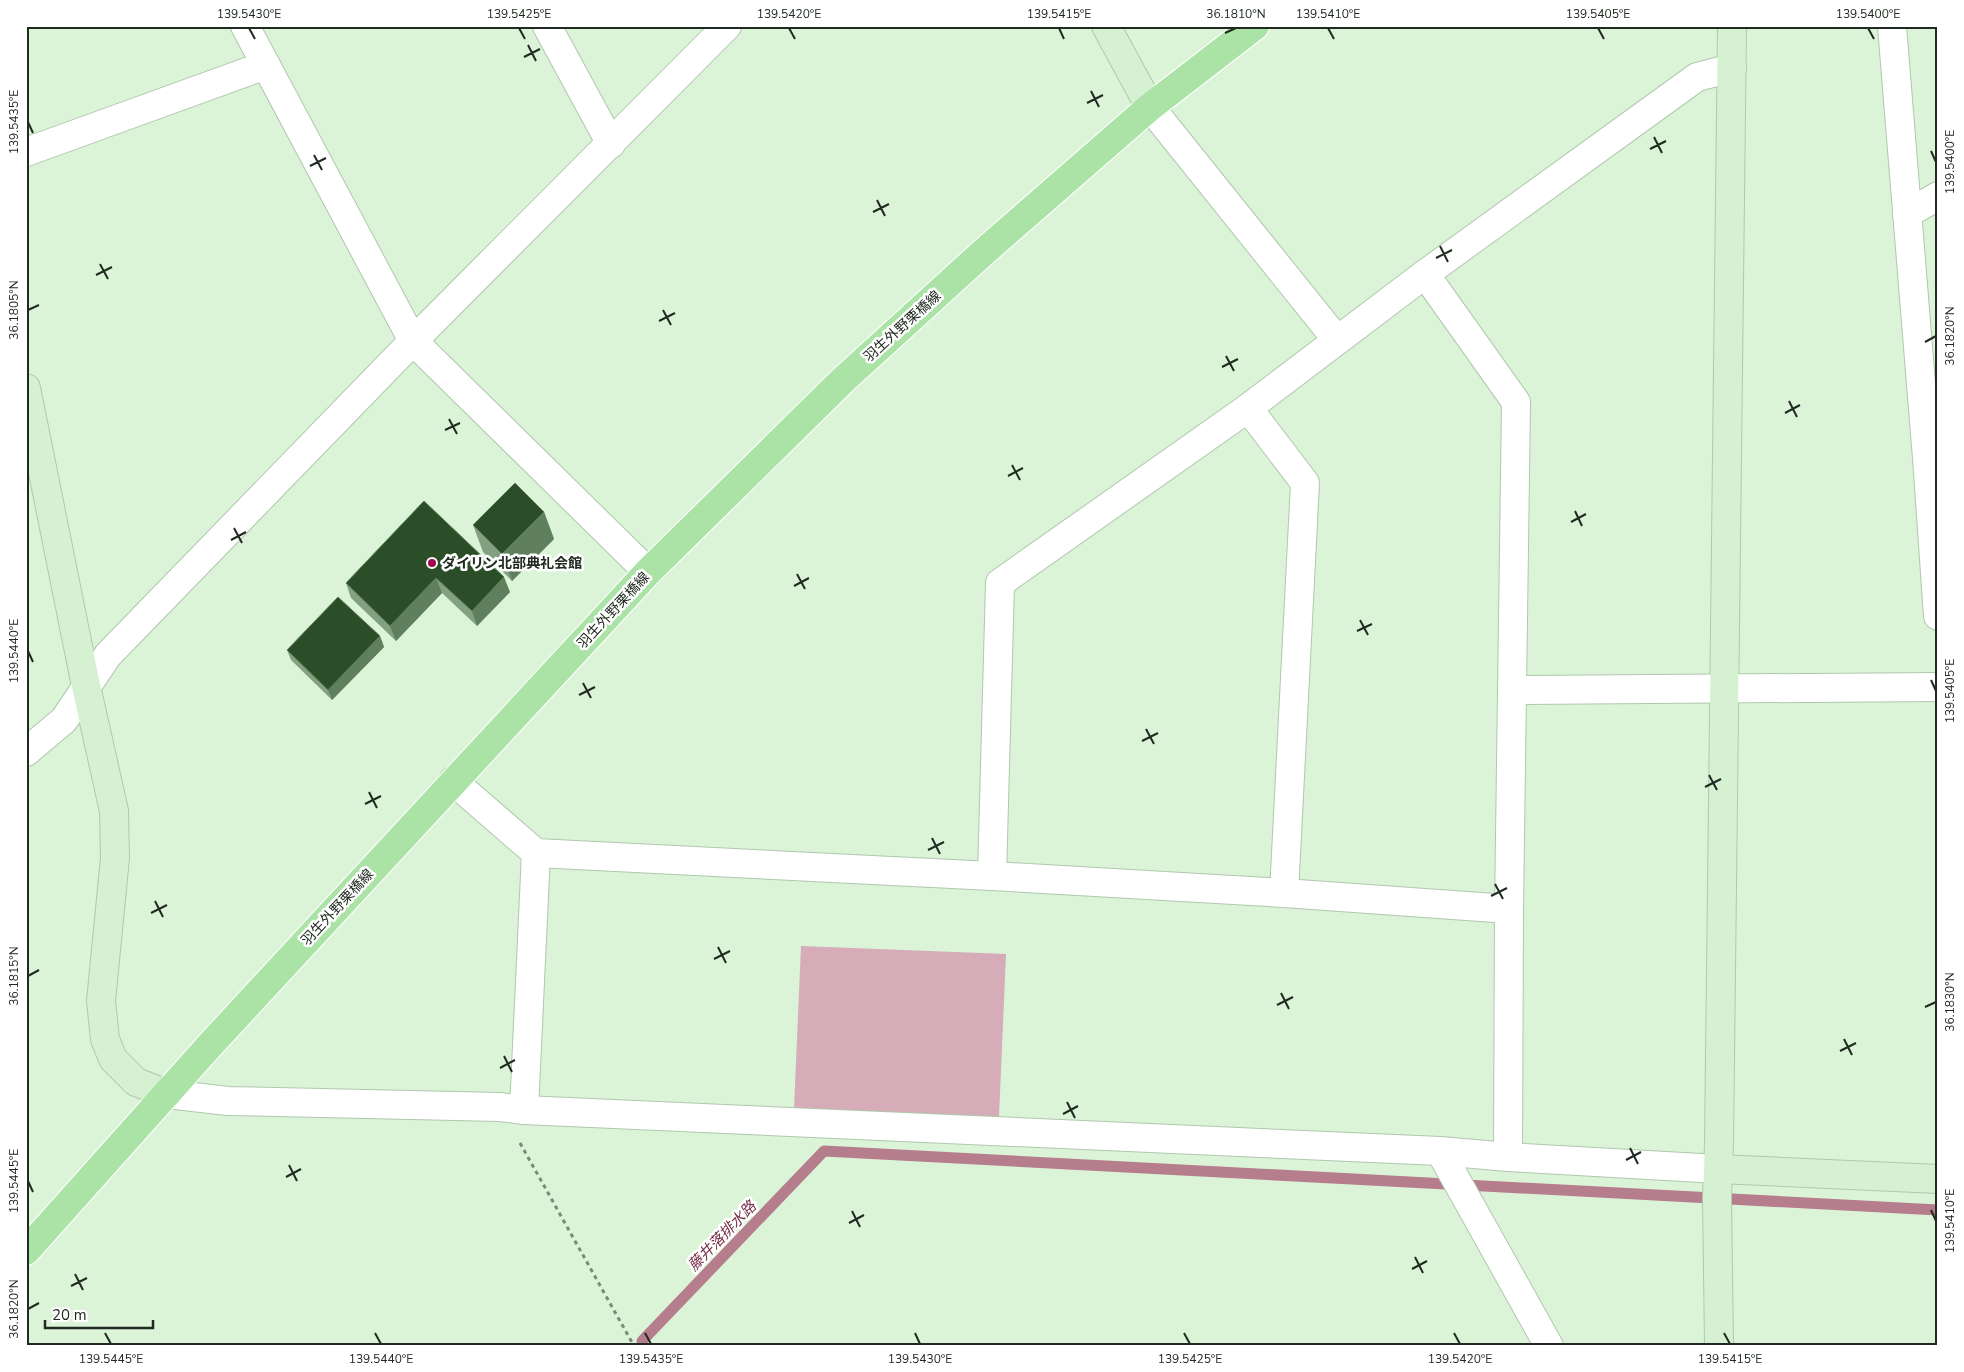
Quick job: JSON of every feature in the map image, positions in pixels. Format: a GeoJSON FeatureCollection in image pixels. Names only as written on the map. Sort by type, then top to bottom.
{"type":"FeatureCollection","features":[{"type":"Feature","properties":{"kind":"main road","name":"羽生外野栗橋線"},"geometry":{"type":"LineString","coordinates":[[26,1252],[218,1036],[648,572],[842,380],[987,249],[1150,107],[1255,26]]}},
{"type":"Feature","properties":{"kind":"street"},"geometry":{"type":"LineString","coordinates":[[245,26],[413,341],[648,572]]}},
{"type":"Feature","properties":{"kind":"street"},"geometry":{"type":"LineString","coordinates":[[547,26],[611,144]]}},
{"type":"Feature","properties":{"kind":"street"},"geometry":{"type":"LineString","coordinates":[[26,752],[64,720],[108,655],[413,341],[727,26]]}},
{"type":"Feature","properties":{"kind":"street"},"geometry":{"type":"LineString","coordinates":[[1106,26],[1150,107],[1338,340]]}},
{"type":"Feature","properties":{"kind":"street"},"geometry":{"type":"LineString","coordinates":[[1719,1346],[1717,1197],[1719,1169],[1732,26]]}},
{"type":"Feature","properties":{"kind":"street"},"geometry":{"type":"LineString","coordinates":[[1892,26],[1907,214],[1933,457],[1938,616]]}},
{"type":"Feature","properties":{"kind":"street"},"geometry":{"type":"LineString","coordinates":[[26,152],[266,65]]}},
{"type":"Feature","properties":{"kind":"street"},"geometry":{"type":"LineString","coordinates":[[992,876],[1000,583],[1248,408],[1425,274],[1697,77],[1732,68]]}},
{"type":"Feature","properties":{"kind":"street"},"geometry":{"type":"LineString","coordinates":[[1907,214],[1938,196]]}},
{"type":"Feature","properties":{"kind":"street"},"geometry":{"type":"LineString","coordinates":[[1425,274],[1516,402],[1509,909],[1508,1158]]}},
{"type":"Feature","properties":{"kind":"street"},"geometry":{"type":"LineString","coordinates":[[26,388],[86,686],[114,811],[115,858],[101,1002],[106,1039],[113,1059],[136,1082],[167,1094],[228,1101],[512,1109],[1440,1152],[1508,1158],[1938,1179]]}},
{"type":"Feature","properties":{"kind":"street"},"geometry":{"type":"LineString","coordinates":[[1248,408],[1305,483],[1284,893]]}},
{"type":"Feature","properties":{"kind":"street"},"geometry":{"type":"LineString","coordinates":[[1513,690],[1938,687]]}},
{"type":"Feature","properties":{"kind":"street"},"geometry":{"type":"LineString","coordinates":[[454,781],[536,853],[992,876],[1284,893],[1509,909]]}},
{"type":"Feature","properties":{"kind":"street"},"geometry":{"type":"LineString","coordinates":[[512,1109],[536,853]]}},
{"type":"Feature","properties":{"kind":"street"},"geometry":{"type":"LineString","coordinates":[[1440,1152],[1549,1346]]}},
{"type":"Feature","properties":{"kind":"path"},"geometry":{"type":"LineString","coordinates":[[512,1109],[634,1346]]}},
{"type":"Feature","properties":{"kind":"shaded area"},"geometry":{"type":"Polygon","coordinates":[[[801,946],[1006,954],[999,1117],[794,1109],[801,946]]]}},
{"type":"Feature","properties":{"kind":"building"},"geometry":{"type":"Polygon","coordinates":[[[515,483],[544,512],[502,554],[473,525],[515,483]]]}},
{"type":"Feature","properties":{"kind":"building"},"geometry":{"type":"Polygon","coordinates":[[[424,501],[504,577],[472,611],[436,578],[390,626],[346,583],[424,501]]]}},
{"type":"Feature","properties":{"kind":"building"},"geometry":{"type":"Polygon","coordinates":[[[338,597],[380,636],[328,690],[287,650],[338,597]]]}},
{"type":"Feature","properties":{"kind":"waterway","name":"藤井落排水路"},"geometry":{"type":"LineString","coordinates":[[642,1341],[824,1151],[1938,1210]]}},
{"type":"Feature","properties":{"kind":"place","name":"ダイリン北部典礼会館"},"geometry":{"type":"Point","coordinates":[432,563]}}]}
